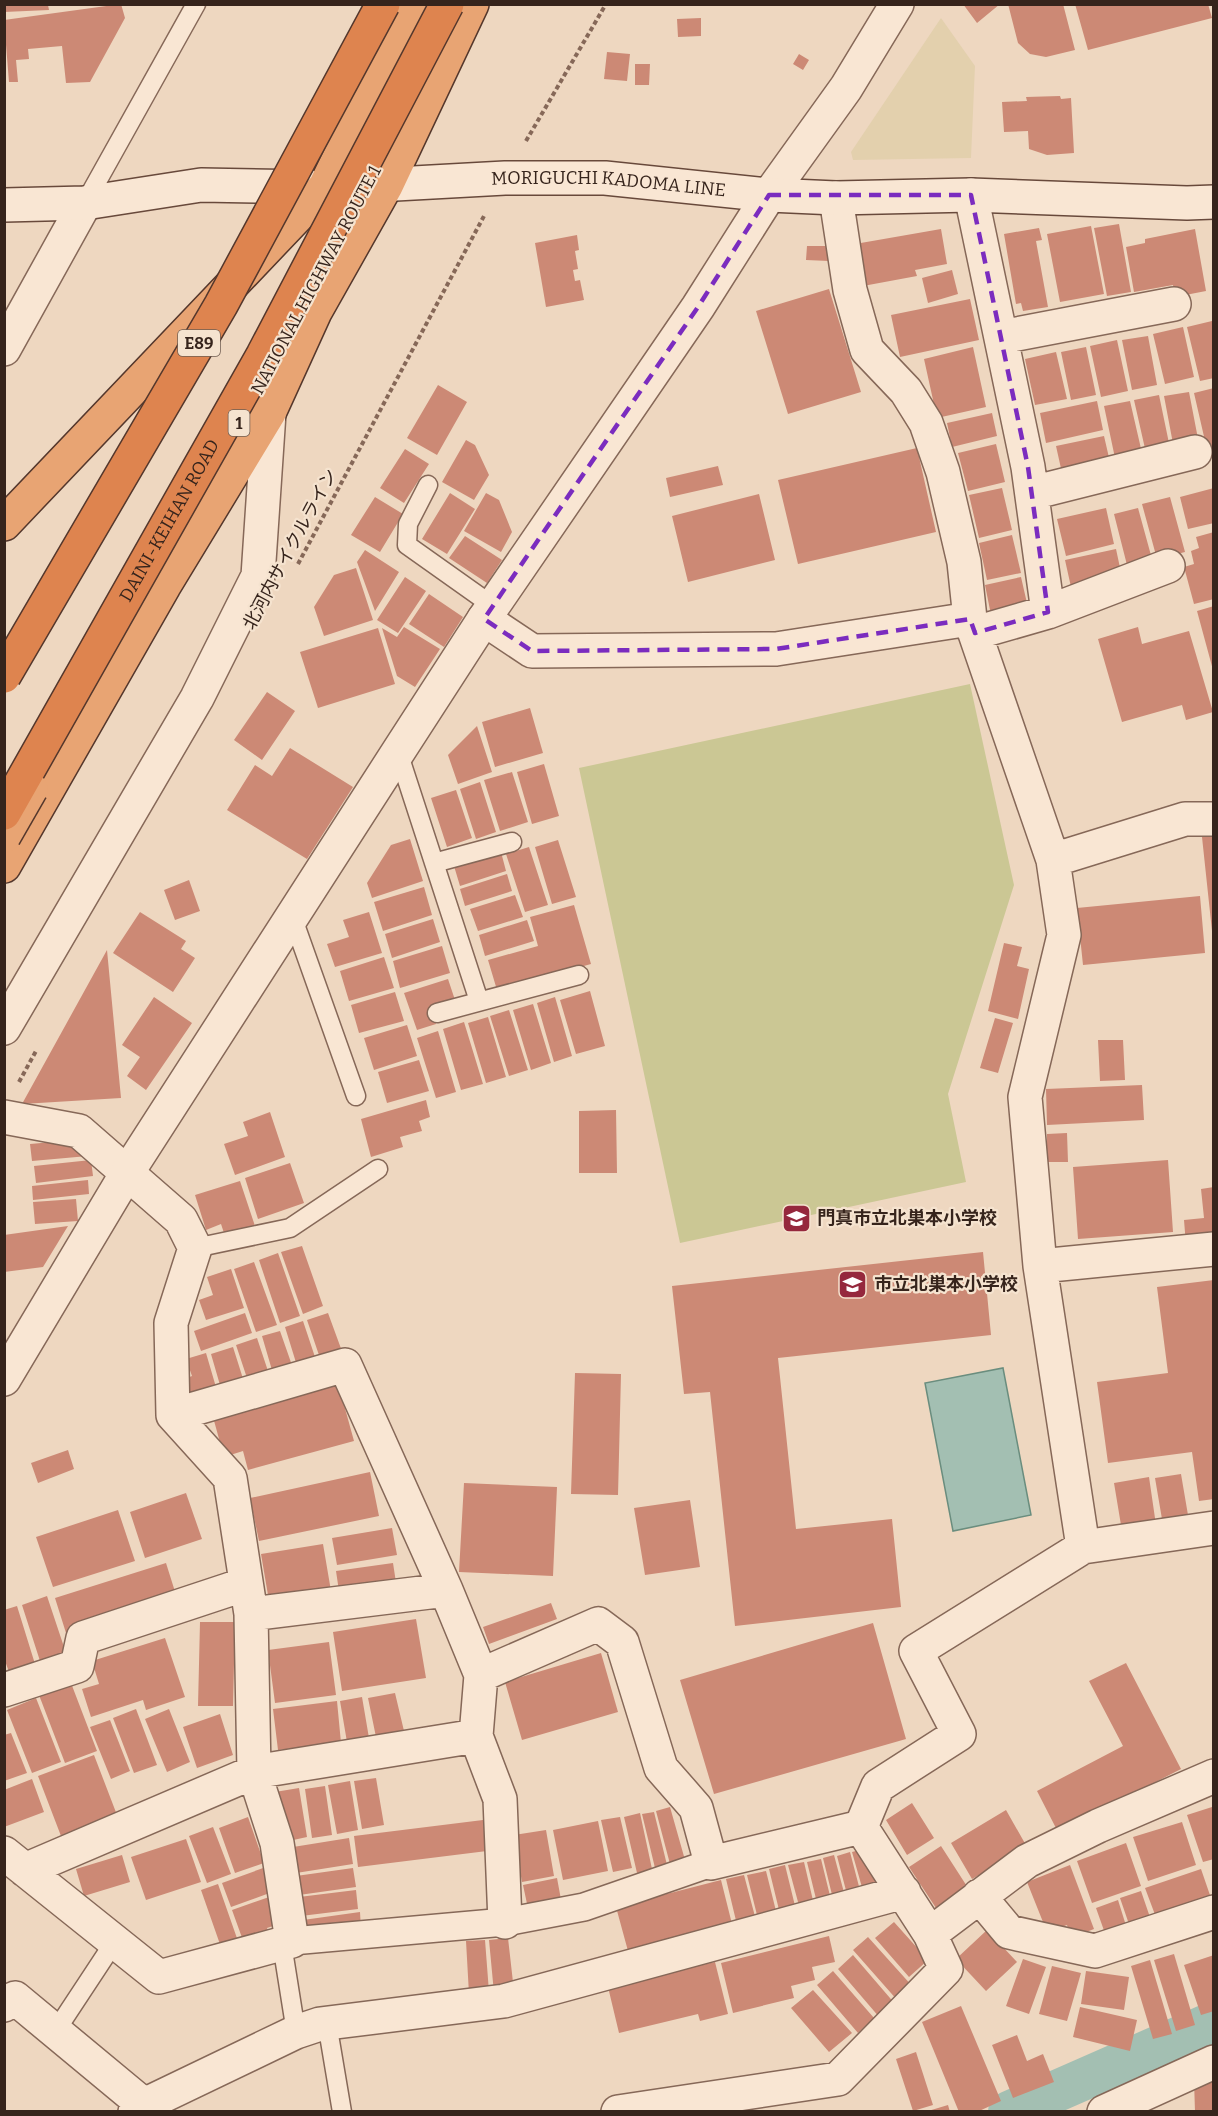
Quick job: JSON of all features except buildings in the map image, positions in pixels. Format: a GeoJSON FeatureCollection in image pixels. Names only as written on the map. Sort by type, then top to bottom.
{"type":"FeatureCollection","features":[{"type":"Feature","properties":{"kind":"highway"},"geometry":{"type":"LineString","coordinates":[[4,649],[211,296],[369,4]]}},
{"type":"Feature","properties":{"kind":"highway","name":"E89"},"geometry":{"type":"LineString","coordinates":[[4,676],[221,306],[383,4]]}},
{"type":"Feature","properties":{"kind":"highway"},"geometry":{"type":"LineString","coordinates":[[4,524],[325,187],[413,4]]}},
{"type":"Feature","properties":{"kind":"highway","name":"DAINI-KEIHAN ROAD"},"geometry":{"type":"LineString","coordinates":[[4,813],[263,355],[447,4]]}},
{"type":"Feature","properties":{"kind":"highway","name":"NATIONAL HIGHWAY ROUTE 1"},"geometry":{"type":"LineString","coordinates":[[4,836],[273,362],[463,4]]}},
{"type":"Feature","properties":{"kind":"highway"},"geometry":{"type":"LineString","coordinates":[[4,866],[164,586],[269,413],[315,312],[386,186],[472,4]]}},
{"type":"Feature","properties":{"kind":"street"},"geometry":{"type":"LineString","coordinates":[[4,1379],[127,1173],[398,752],[489,612],[698,307],[769,195],[846,88],[897,4]]}},
{"type":"Feature","properties":{"kind":"street","name":"MORIGUCHI KADOMA LINE"},"geometry":{"type":"LineString","coordinates":[[4,205],[85,203],[201,185],[386,186],[505,178],[605,178],[769,195],[836,198],[970,195],[1214,202]]}},
{"type":"Feature","properties":{"kind":"street"},"geometry":{"type":"LineString","coordinates":[[970,195],[1028,467],[1048,612]]}},
{"type":"Feature","properties":{"kind":"street"},"geometry":{"type":"LineString","coordinates":[[836,198],[850,290],[867,350],[906,391],[926,423],[944,472],[964,562],[972,626],[1053,860],[1064,936],[1024,1097],[1040,1266],[1083,1547]]}},
{"type":"Feature","properties":{"kind":"street"},"geometry":{"type":"LineString","coordinates":[[4,349],[85,203]]}},
{"type":"Feature","properties":{"kind":"street"},"geometry":{"type":"LineString","coordinates":[[1001,337],[1174,304]]}},
{"type":"Feature","properties":{"kind":"street"},"geometry":{"type":"LineString","coordinates":[[4,1028],[197,698],[258,576],[269,413]]}},
{"type":"Feature","properties":{"kind":"street"},"geometry":{"type":"LineString","coordinates":[[1032,494],[1195,452]]}},
{"type":"Feature","properties":{"kind":"street"},"geometry":{"type":"LineString","coordinates":[[489,612],[532,651],[776,649],[972,626],[1048,612],[1168,566]]}},
{"type":"Feature","properties":{"kind":"street"},"geometry":{"type":"LineString","coordinates":[[1053,860],[1185,819],[1214,819]]}},
{"type":"Feature","properties":{"kind":"street"},"geometry":{"type":"LineString","coordinates":[[10,1102],[79,1131],[181,1220],[195,1248],[171,1323],[173,1415],[230,1478],[249,1599],[254,1772],[277,1844],[287,1942]]}},
{"type":"Feature","properties":{"kind":"street"},"geometry":{"type":"LineString","coordinates":[[1040,1266],[1214,1249]]}},
{"type":"Feature","properties":{"kind":"street"},"geometry":{"type":"LineString","coordinates":[[173,1415],[345,1365],[446,1590],[481,1675],[476,1736],[500,1799],[505,1922]]}},
{"type":"Feature","properties":{"kind":"street"},"geometry":{"type":"LineString","coordinates":[[861,1827],[878,1786],[959,1734],[916,1651],[1083,1547],[1214,1528]]}},
{"type":"Feature","properties":{"kind":"street"},"geometry":{"type":"LineString","coordinates":[[4,1690],[77,1666],[83,1638],[249,1599],[446,1590]]}},
{"type":"Feature","properties":{"kind":"street"},"geometry":{"type":"LineString","coordinates":[[481,1675],[598,1624],[622,1642],[660,1768],[696,1808],[711,1863]]}},
{"type":"Feature","properties":{"kind":"street"},"geometry":{"type":"LineString","coordinates":[[15,1861],[254,1772],[476,1736]]}},
{"type":"Feature","properties":{"kind":"street"},"geometry":{"type":"LineString","coordinates":[[930,1934],[1026,1861],[1098,1826],[1214,1776]]}},
{"type":"Feature","properties":{"kind":"street"},"geometry":{"type":"LineString","coordinates":[[15,1861],[159,1977],[287,1942],[505,1922],[584,1907],[711,1863],[861,1827]]}},
{"type":"Feature","properties":{"kind":"street"},"geometry":{"type":"LineString","coordinates":[[618,2112],[838,2079],[946,1969],[930,1934],[861,1827]]}},
{"type":"Feature","properties":{"kind":"street"},"geometry":{"type":"LineString","coordinates":[[4,2005],[15,1998],[140,2108],[296,2032],[327,2023],[504,2001],[904,1892]]}},
{"type":"Feature","properties":{"kind":"street"},"geometry":{"type":"LineString","coordinates":[[979,1896],[1009,1932],[1095,1951],[1214,1912]]}},
{"type":"Feature","properties":{"kind":"street"},"geometry":{"type":"LineString","coordinates":[[1104,2112],[1171,2096],[1214,2062]]}},
{"type":"Feature","properties":{"kind":"lane"},"geometry":{"type":"LineString","coordinates":[[85,203],[196,4]]}},
{"type":"Feature","properties":{"kind":"lane"},"geometry":{"type":"LineString","coordinates":[[428,485],[408,524],[407,545],[489,612]]}},
{"type":"Feature","properties":{"kind":"lane"},"geometry":{"type":"LineString","coordinates":[[398,752],[478,1002]]}},
{"type":"Feature","properties":{"kind":"lane"},"geometry":{"type":"LineString","coordinates":[[434,863],[512,843]]}},
{"type":"Feature","properties":{"kind":"lane"},"geometry":{"type":"LineString","coordinates":[[292,916],[357,1096]]}},
{"type":"Feature","properties":{"kind":"lane"},"geometry":{"type":"LineString","coordinates":[[437,1013],[579,975]]}},
{"type":"Feature","properties":{"kind":"lane"},"geometry":{"type":"LineString","coordinates":[[195,1248],[290,1228],[378,1169]]}},
{"type":"Feature","properties":{"kind":"lane"},"geometry":{"type":"LineString","coordinates":[[55,2032],[115,1941]]}},
{"type":"Feature","properties":{"kind":"lane"},"geometry":{"type":"LineString","coordinates":[[287,1942],[296,2032]]}},
{"type":"Feature","properties":{"kind":"lane"},"geometry":{"type":"LineString","coordinates":[[327,2023],[342,2112]]}},
{"type":"Feature","properties":{"kind":"path","name":"北河内サイクルライン"},"geometry":{"type":"LineString","coordinates":[[297,565],[505,178],[606,4]]}},
{"type":"Feature","properties":{"kind":"path"},"geometry":{"type":"LineString","coordinates":[[10,1102],[38,1047]]}},
{"type":"Feature","properties":{"kind":"highlighted area"},"geometry":{"type":"Polygon","coordinates":[[[769,195],[971,195],[1028,467],[1048,612],[975,633],[970,619],[776,649],[532,651],[484,619],[698,307],[769,195]]]}},
{"type":"Feature","properties":{"kind":"shaded area"},"geometry":{"type":"Polygon","coordinates":[[[941,18],[975,66],[971,158],[853,160],[851,152],[941,18]]]}},
{"type":"Feature","properties":{"kind":"shaded area"},"geometry":{"type":"Polygon","coordinates":[[[970,684],[1014,885],[948,1094],[966,1182],[680,1243],[579,768],[970,684]]]}},
{"type":"Feature","properties":{"kind":"shaded area"},"geometry":{"type":"Polygon","coordinates":[[[1003,1368],[1031,1515],[953,1531],[925,1383],[1003,1368]]]}},
{"type":"Feature","properties":{"kind":"waterway"},"geometry":{"type":"LineString","coordinates":[[1009,2112],[1214,2022]]}},
{"type":"Feature","properties":{"kind":"place","name":"門真市立北巣本小学校"},"geometry":{"type":"Point","coordinates":[796,1218]}},
{"type":"Feature","properties":{"kind":"place","name":"市立北巣本小学校"},"geometry":{"type":"Point","coordinates":[853,1284]}}]}
